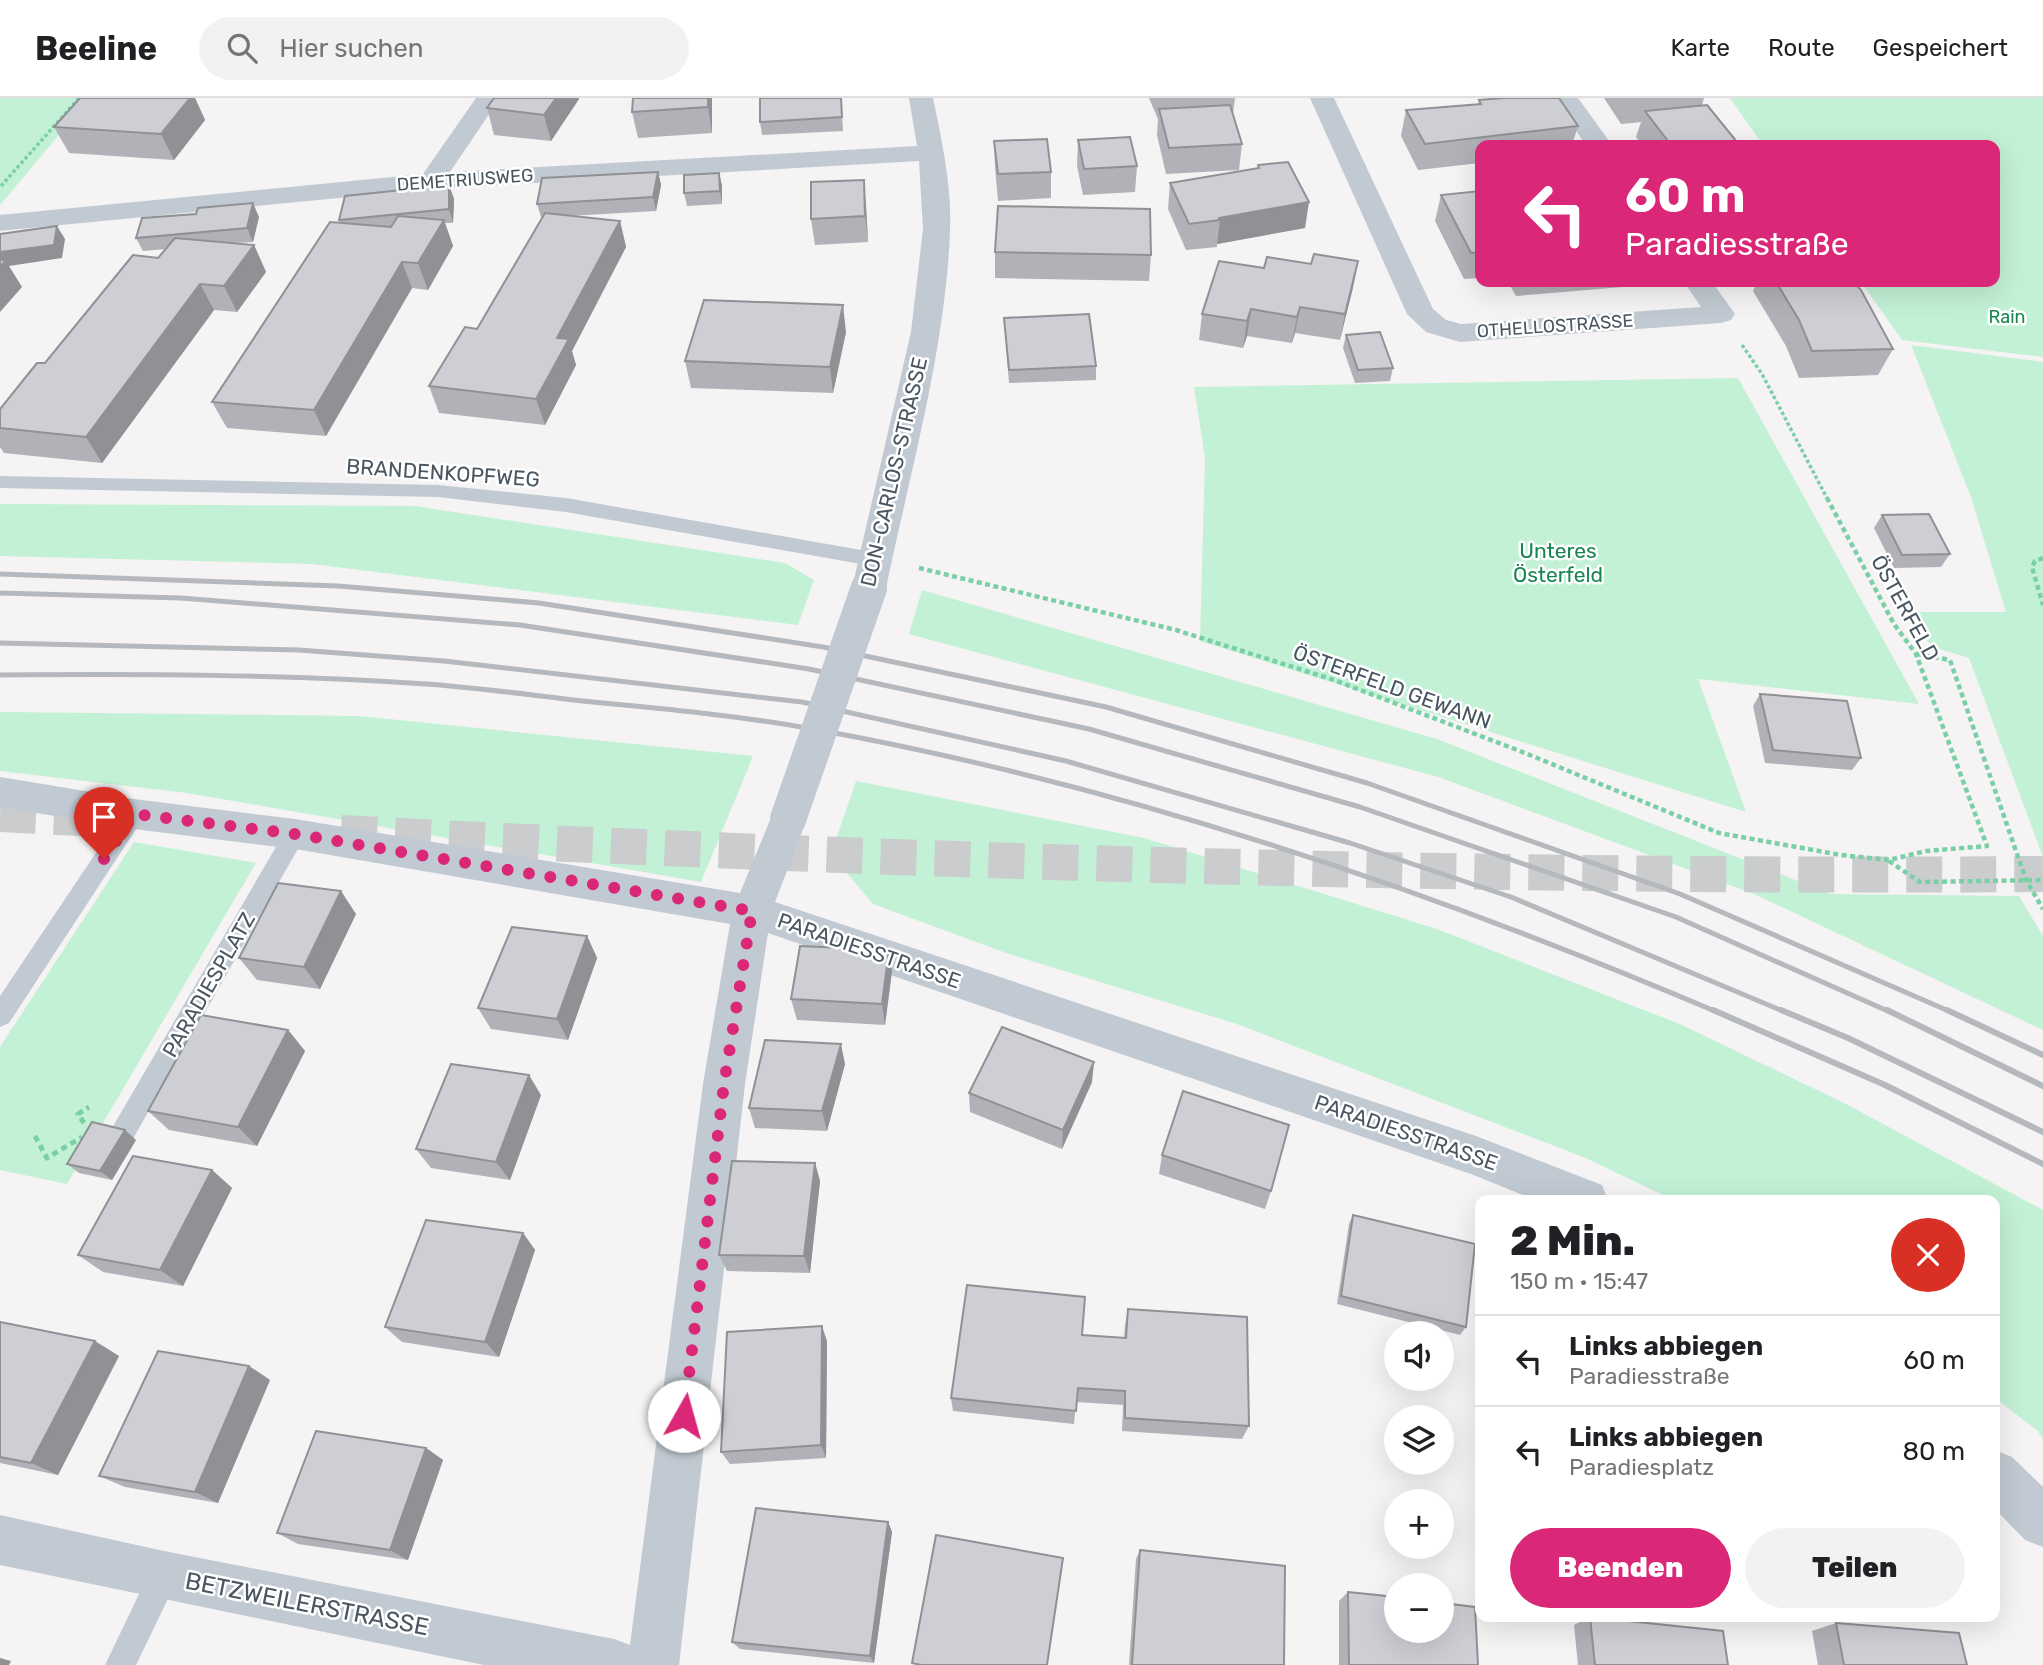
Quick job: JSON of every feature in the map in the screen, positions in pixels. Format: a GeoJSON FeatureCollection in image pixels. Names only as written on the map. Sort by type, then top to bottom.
{"type":"FeatureCollection","features":[{"type":"Feature","properties":{"kind":"street"},"geometry":{"type":"LineString","coordinates":[[431,181],[488,98]]}},
{"type":"Feature","properties":{"kind":"street","name":"DON-CARLOS-STRASSE"},"geometry":{"type":"LineString","coordinates":[[653,1665],[724,1084],[752,911],[788,819],[873,574],[925,332],[937,229],[930,153],[921,98]]}},
{"type":"Feature","properties":{"kind":"street","name":"OTHELLOSTRASSE"},"geometry":{"type":"LineString","coordinates":[[1322,98],[1421,314],[1436,326],[1460,332],[1721,314]]}},
{"type":"Feature","properties":{"kind":"street"},"geometry":{"type":"LineString","coordinates":[[1565,98],[1595,140]]}},
{"type":"Feature","properties":{"kind":"street","name":"DEMETRIUSWEG"},"geometry":{"type":"LineString","coordinates":[[0,223],[431,181],[930,153]]}},
{"type":"Feature","properties":{"kind":"street"},"geometry":{"type":"LineString","coordinates":[[1702,287],[1721,314]]}},
{"type":"Feature","properties":{"kind":"street","name":"PARADIESSTRASSE"},"geometry":{"type":"LineString","coordinates":[[0,792],[134,814],[295,834],[752,911],[1476,1156],[1574,1195]]}},
{"type":"Feature","properties":{"kind":"street"},"geometry":{"type":"LineString","coordinates":[[2000,1479],[2043,1522]]}},
{"type":"Feature","properties":{"kind":"street","name":"BETZWEILERSTRASSE"},"geometry":{"type":"LineString","coordinates":[[0,1540],[164,1576],[614,1665]]}},
{"type":"Feature","properties":{"kind":"lane","name":"BRANDENKOPFWEG"},"geometry":{"type":"LineString","coordinates":[[0,482],[438,491],[566,505],[873,574]]}},
{"type":"Feature","properties":{"kind":"lane"},"geometry":{"type":"LineString","coordinates":[[0,1016],[134,814]]}},
{"type":"Feature","properties":{"kind":"lane","name":"PARADIESPLATZ"},"geometry":{"type":"LineString","coordinates":[[121,1136],[295,834]]}},
{"type":"Feature","properties":{"kind":"lane"},"geometry":{"type":"LineString","coordinates":[[120,1665],[164,1576]]}},
{"type":"Feature","properties":{"kind":"path"},"geometry":{"type":"LineString","coordinates":[[0,187],[79,98]]}},
{"type":"Feature","properties":{"kind":"path","name":"ÖSTERFELD"},"geometry":{"type":"LineString","coordinates":[[1721,314],[1762,374],[1894,624],[1916,654],[1987,846],[1926,851],[1889,860]]}},
{"type":"Feature","properties":{"kind":"path"},"geometry":{"type":"LineString","coordinates":[[2043,558],[2035,561],[2032,567],[2043,605]]}},
{"type":"Feature","properties":{"kind":"path","name":"ÖSTERFELD GEWANN"},"geometry":{"type":"LineString","coordinates":[[873,574],[1176,630],[1334,680],[1525,753],[1719,833],[1841,855],[1889,860]]}},
{"type":"Feature","properties":{"kind":"path"},"geometry":{"type":"LineString","coordinates":[[1916,654],[1950,660],[2026,880],[2043,909]]}},
{"type":"Feature","properties":{"kind":"path"},"geometry":{"type":"LineString","coordinates":[[1889,860],[1920,882],[2043,880]]}},
{"type":"Feature","properties":{"kind":"green space"},"geometry":{"type":"Polygon","coordinates":[[[0,98],[90,98],[0,205],[0,98]]]}},
{"type":"Feature","properties":{"kind":"green space","name":"Rain"},"geometry":{"type":"Polygon","coordinates":[[[1730,98],[2043,98],[2043,357],[1902,340],[1865,287],[2000,287],[2000,140],[1759,140],[1730,98]]]}},
{"type":"Feature","properties":{"kind":"green space"},"geometry":{"type":"Polygon","coordinates":[[[1911,345],[2043,362],[2043,857],[1969,658],[1933,647],[1899,612],[2006,612],[1971,497],[1911,345]]]}},
{"type":"Feature","properties":{"kind":"green space","name":"Unteres Österfeld"},"geometry":{"type":"Polygon","coordinates":[[[1738,378],[1919,704],[1698,679],[1746,812],[1200,641],[1205,458],[1194,387],[1738,378]]]}},
{"type":"Feature","properties":{"kind":"green space"},"geometry":{"type":"Polygon","coordinates":[[[0,504],[415,506],[785,563],[814,580],[798,625],[312,564],[0,556],[0,504]]]}},
{"type":"Feature","properties":{"kind":"green space"},"geometry":{"type":"Polygon","coordinates":[[[922,590],[1437,739],[1831,894],[2019,896],[2043,936],[2043,1030],[1754,894],[1438,777],[909,634],[922,590]]]}},
{"type":"Feature","properties":{"kind":"green space"},"geometry":{"type":"Polygon","coordinates":[[[0,712],[359,716],[753,756],[701,882],[187,793],[0,771],[0,712]]]}},
{"type":"Feature","properties":{"kind":"green space"},"geometry":{"type":"Polygon","coordinates":[[[856,781],[1144,838],[1437,929],[1682,1025],[1846,1104],[2043,1210],[2043,1440],[2038,1431],[2000,1402],[2000,1195],[1663,1195],[1586,1158],[1237,1024],[1009,954],[873,904],[831,854],[856,781]]]}},
{"type":"Feature","properties":{"kind":"green space"},"geometry":{"type":"Polygon","coordinates":[[[134,842],[256,863],[67,1184],[0,1170],[0,1047],[134,842]]]}},
{"type":"Feature","properties":{"kind":"building"},"geometry":{"type":"Polygon","coordinates":[[[80,98],[190,98],[161,134],[54,127],[80,98]]]}},
{"type":"Feature","properties":{"kind":"building"},"geometry":{"type":"Polygon","coordinates":[[[494,98],[556,98],[544,115],[487,108],[494,98]]]}},
{"type":"Feature","properties":{"kind":"building"},"geometry":{"type":"Polygon","coordinates":[[[633,98],[708,98],[708,107],[632,112],[633,98]]]}},
{"type":"Feature","properties":{"kind":"building"},"geometry":{"type":"Polygon","coordinates":[[[760,98],[841,98],[842,117],[760,122],[760,98]]]}},
{"type":"Feature","properties":{"kind":"building"},"geometry":{"type":"Polygon","coordinates":[[[1559,98],[1578,126],[1425,144],[1406,110],[1481,104],[1479,100],[1559,98]]]}},
{"type":"Feature","properties":{"kind":"building"},"geometry":{"type":"Polygon","coordinates":[[[1230,105],[1242,144],[1169,148],[1159,109],[1230,105]]]}},
{"type":"Feature","properties":{"kind":"building"},"geometry":{"type":"Polygon","coordinates":[[[1707,105],[1735,140],[1667,140],[1645,111],[1707,105]]]}},
{"type":"Feature","properties":{"kind":"building"},"geometry":{"type":"Polygon","coordinates":[[[1130,137],[1137,166],[1084,169],[1078,140],[1130,137]]]}},
{"type":"Feature","properties":{"kind":"building"},"geometry":{"type":"Polygon","coordinates":[[[1047,139],[1051,172],[998,174],[994,141],[1047,139]]]}},
{"type":"Feature","properties":{"kind":"building"},"geometry":{"type":"Polygon","coordinates":[[[1288,162],[1309,202],[1219,218],[1220,220],[1189,224],[1170,183],[1259,168],[1258,165],[1288,162]]]}},
{"type":"Feature","properties":{"kind":"building"},"geometry":{"type":"Polygon","coordinates":[[[658,172],[653,197],[537,204],[542,178],[658,172]]]}},
{"type":"Feature","properties":{"kind":"building"},"geometry":{"type":"Polygon","coordinates":[[[719,173],[720,191],[684,193],[684,175],[719,173]]]}},
{"type":"Feature","properties":{"kind":"building"},"geometry":{"type":"Polygon","coordinates":[[[864,180],[865,216],[811,219],[811,182],[864,180]]]}},
{"type":"Feature","properties":{"kind":"building"},"geometry":{"type":"Polygon","coordinates":[[[449,185],[449,209],[339,220],[345,196],[449,185]]]}},
{"type":"Feature","properties":{"kind":"building"},"geometry":{"type":"Polygon","coordinates":[[[1475,192],[1475,253],[1471,253],[1441,195],[1475,192]]]}},
{"type":"Feature","properties":{"kind":"building"},"geometry":{"type":"Polygon","coordinates":[[[253,203],[247,228],[136,238],[142,218],[196,214],[198,208],[253,203]]]}},
{"type":"Feature","properties":{"kind":"building"},"geometry":{"type":"Polygon","coordinates":[[[998,206],[1150,209],[1151,255],[995,252],[998,206]]]}},
{"type":"Feature","properties":{"kind":"building"},"geometry":{"type":"Polygon","coordinates":[[[545,213],[620,221],[557,338],[569,339],[536,399],[429,386],[465,327],[477,329],[545,213]]]}},
{"type":"Feature","properties":{"kind":"building"},"geometry":{"type":"Polygon","coordinates":[[[398,216],[444,220],[418,263],[402,262],[314,410],[212,402],[330,222],[391,227],[398,216]]]}},
{"type":"Feature","properties":{"kind":"building"},"geometry":{"type":"Polygon","coordinates":[[[57,226],[54,245],[0,252],[0,234],[57,226]]]}},
{"type":"Feature","properties":{"kind":"building"},"geometry":{"type":"Polygon","coordinates":[[[175,238],[254,245],[224,286],[200,284],[86,437],[0,428],[0,409],[37,363],[45,363],[133,255],[158,258],[175,238]]]}},
{"type":"Feature","properties":{"kind":"building"},"geometry":{"type":"Polygon","coordinates":[[[1314,254],[1358,261],[1345,314],[1300,307],[1297,317],[1251,309],[1247,321],[1202,314],[1219,261],[1264,268],[1267,257],[1311,264],[1314,254]]]}},
{"type":"Feature","properties":{"kind":"building"},"geometry":{"type":"Polygon","coordinates":[[[1779,287],[1858,287],[1893,349],[1812,351],[1799,320],[1779,287]]]}},
{"type":"Feature","properties":{"kind":"building"},"geometry":{"type":"Polygon","coordinates":[[[704,300],[843,305],[830,367],[685,361],[704,300]]]}},
{"type":"Feature","properties":{"kind":"building"},"geometry":{"type":"Polygon","coordinates":[[[1089,314],[1096,366],[1009,370],[1004,318],[1089,314]]]}},
{"type":"Feature","properties":{"kind":"building"},"geometry":{"type":"Polygon","coordinates":[[[1380,332],[1393,368],[1358,370],[1346,335],[1380,332]]]}},
{"type":"Feature","properties":{"kind":"building"},"geometry":{"type":"Polygon","coordinates":[[[1929,514],[1950,554],[1902,555],[1882,515],[1929,514]]]}},
{"type":"Feature","properties":{"kind":"building"},"geometry":{"type":"Polygon","coordinates":[[[1760,694],[1847,701],[1861,758],[1773,750],[1760,694]]]}},
{"type":"Feature","properties":{"kind":"building"},"geometry":{"type":"Polygon","coordinates":[[[278,883],[341,891],[304,967],[239,958],[278,883]]]}},
{"type":"Feature","properties":{"kind":"building"},"geometry":{"type":"Polygon","coordinates":[[[512,927],[587,936],[557,1019],[478,1008],[512,927]]]}},
{"type":"Feature","properties":{"kind":"building"},"geometry":{"type":"Polygon","coordinates":[[[800,946],[889,950],[882,1004],[791,999],[800,946]]]}},
{"type":"Feature","properties":{"kind":"building"},"geometry":{"type":"Polygon","coordinates":[[[201,1015],[288,1030],[238,1127],[148,1111],[201,1015]]]}},
{"type":"Feature","properties":{"kind":"building"},"geometry":{"type":"Polygon","coordinates":[[[1002,1027],[1094,1062],[1063,1130],[969,1093],[1002,1027]]]}},
{"type":"Feature","properties":{"kind":"building"},"geometry":{"type":"Polygon","coordinates":[[[765,1040],[841,1044],[822,1111],[749,1108],[765,1040]]]}},
{"type":"Feature","properties":{"kind":"building"},"geometry":{"type":"Polygon","coordinates":[[[451,1064],[529,1075],[496,1162],[416,1149],[451,1064]]]}},
{"type":"Feature","properties":{"kind":"building"},"geometry":{"type":"Polygon","coordinates":[[[1183,1091],[1289,1125],[1271,1191],[1162,1155],[1183,1091]]]}},
{"type":"Feature","properties":{"kind":"building"},"geometry":{"type":"Polygon","coordinates":[[[92,1122],[125,1130],[100,1171],[67,1164],[92,1122]]]}},
{"type":"Feature","properties":{"kind":"building"},"geometry":{"type":"Polygon","coordinates":[[[133,1156],[212,1170],[160,1270],[78,1255],[133,1156]]]}},
{"type":"Feature","properties":{"kind":"building"},"geometry":{"type":"Polygon","coordinates":[[[732,1161],[815,1163],[804,1256],[719,1255],[732,1161]]]}},
{"type":"Feature","properties":{"kind":"building"},"geometry":{"type":"Polygon","coordinates":[[[1353,1215],[1475,1244],[1466,1327],[1454,1324],[1454,1321],[1442,1321],[1341,1296],[1353,1215]]]}},
{"type":"Feature","properties":{"kind":"building"},"geometry":{"type":"Polygon","coordinates":[[[426,1220],[523,1233],[485,1342],[385,1327],[426,1220]]]}},
{"type":"Feature","properties":{"kind":"building"},"geometry":{"type":"Polygon","coordinates":[[[967,1285],[1085,1297],[1082,1335],[1126,1338],[1128,1309],[1247,1317],[1249,1426],[1125,1418],[1125,1391],[1078,1388],[1076,1411],[951,1398],[967,1285]]]}},
{"type":"Feature","properties":{"kind":"building"},"geometry":{"type":"Polygon","coordinates":[[[0,1322],[95,1341],[31,1463],[0,1457],[0,1322]]]}},
{"type":"Feature","properties":{"kind":"building"},"geometry":{"type":"Polygon","coordinates":[[[822,1326],[821,1445],[721,1452],[727,1332],[822,1326]]]}},
{"type":"Feature","properties":{"kind":"building"},"geometry":{"type":"Polygon","coordinates":[[[158,1351],[249,1366],[195,1492],[99,1476],[158,1351]]]}},
{"type":"Feature","properties":{"kind":"building"},"geometry":{"type":"Polygon","coordinates":[[[316,1431],[426,1448],[390,1550],[277,1533],[316,1431]]]}},
{"type":"Feature","properties":{"kind":"building"},"geometry":{"type":"Polygon","coordinates":[[[756,1508],[888,1522],[870,1656],[732,1642],[756,1508]]]}},
{"type":"Feature","properties":{"kind":"building"},"geometry":{"type":"Polygon","coordinates":[[[936,1535],[1063,1558],[1047,1665],[912,1663],[936,1535]]]}},
{"type":"Feature","properties":{"kind":"building"},"geometry":{"type":"Polygon","coordinates":[[[1140,1550],[1285,1566],[1284,1665],[1132,1665],[1140,1550]]]}},
{"type":"Feature","properties":{"kind":"building"},"geometry":{"type":"Polygon","coordinates":[[[1348,1592],[1384,1596],[1384,1643],[1454,1643],[1454,1604],[1475,1607],[1478,1665],[1349,1665],[1348,1592]]]}},
{"type":"Feature","properties":{"kind":"building"},"geometry":{"type":"Polygon","coordinates":[[[1591,1622],[1638,1622],[1723,1631],[1728,1665],[1595,1665],[1591,1622]]]}},
{"type":"Feature","properties":{"kind":"building"},"geometry":{"type":"Polygon","coordinates":[[[1836,1623],[1959,1633],[1967,1665],[1844,1665],[1836,1623]]]}},
{"type":"Feature","properties":{"kind":"tunnel"},"geometry":{"type":"LineString","coordinates":[[0,814],[117,820]]}},
{"type":"Feature","properties":{"kind":"tunnel"},"geometry":{"type":"LineString","coordinates":[[341,833],[766,852],[1192,866],[1617,873],[2043,874]]}},
{"type":"Feature","properties":{"kind":"railway"},"geometry":{"type":"LineString","coordinates":[[0,574],[338,586],[539,603],[823,647],[1106,707],[1367,783],[1680,894],[1951,1012]]}},
{"type":"Feature","properties":{"kind":"railway"},"geometry":{"type":"LineString","coordinates":[[0,593],[181,598],[520,625],[809,669],[1089,729],[1360,807],[1676,917],[1890,1012]]}},
{"type":"Feature","properties":{"kind":"railway"},"geometry":{"type":"LineString","coordinates":[[0,643],[299,650],[444,661],[802,702],[1066,761],[1350,843],[1511,897],[1785,1012]]}},
{"type":"Feature","properties":{"kind":"railway"},"geometry":{"type":"LineString","coordinates":[[0,675],[266,676],[426,684],[703,713],[813,729],[929,752],[1045,780],[1273,845],[1497,924],[1717,1012]]}},
{"type":"Feature","properties":{"kind":"railway"},"geometry":{"type":"LineString","coordinates":[[1713,1010],[1885,1085],[2043,1164]]}},
{"type":"Feature","properties":{"kind":"railway"},"geometry":{"type":"LineString","coordinates":[[1781,1010],[1848,1038],[2043,1132]]}},
{"type":"Feature","properties":{"kind":"railway"},"geometry":{"type":"LineString","coordinates":[[1887,1010],[2043,1086]]}},
{"type":"Feature","properties":{"kind":"railway"},"geometry":{"type":"LineString","coordinates":[[1947,1010],[2043,1055]]}},
{"type":"Feature","properties":{"kind":"route"},"geometry":{"type":"LineString","coordinates":[[104,859],[134,814],[295,834],[752,911],[724,1084],[684,1416]]}}]}
